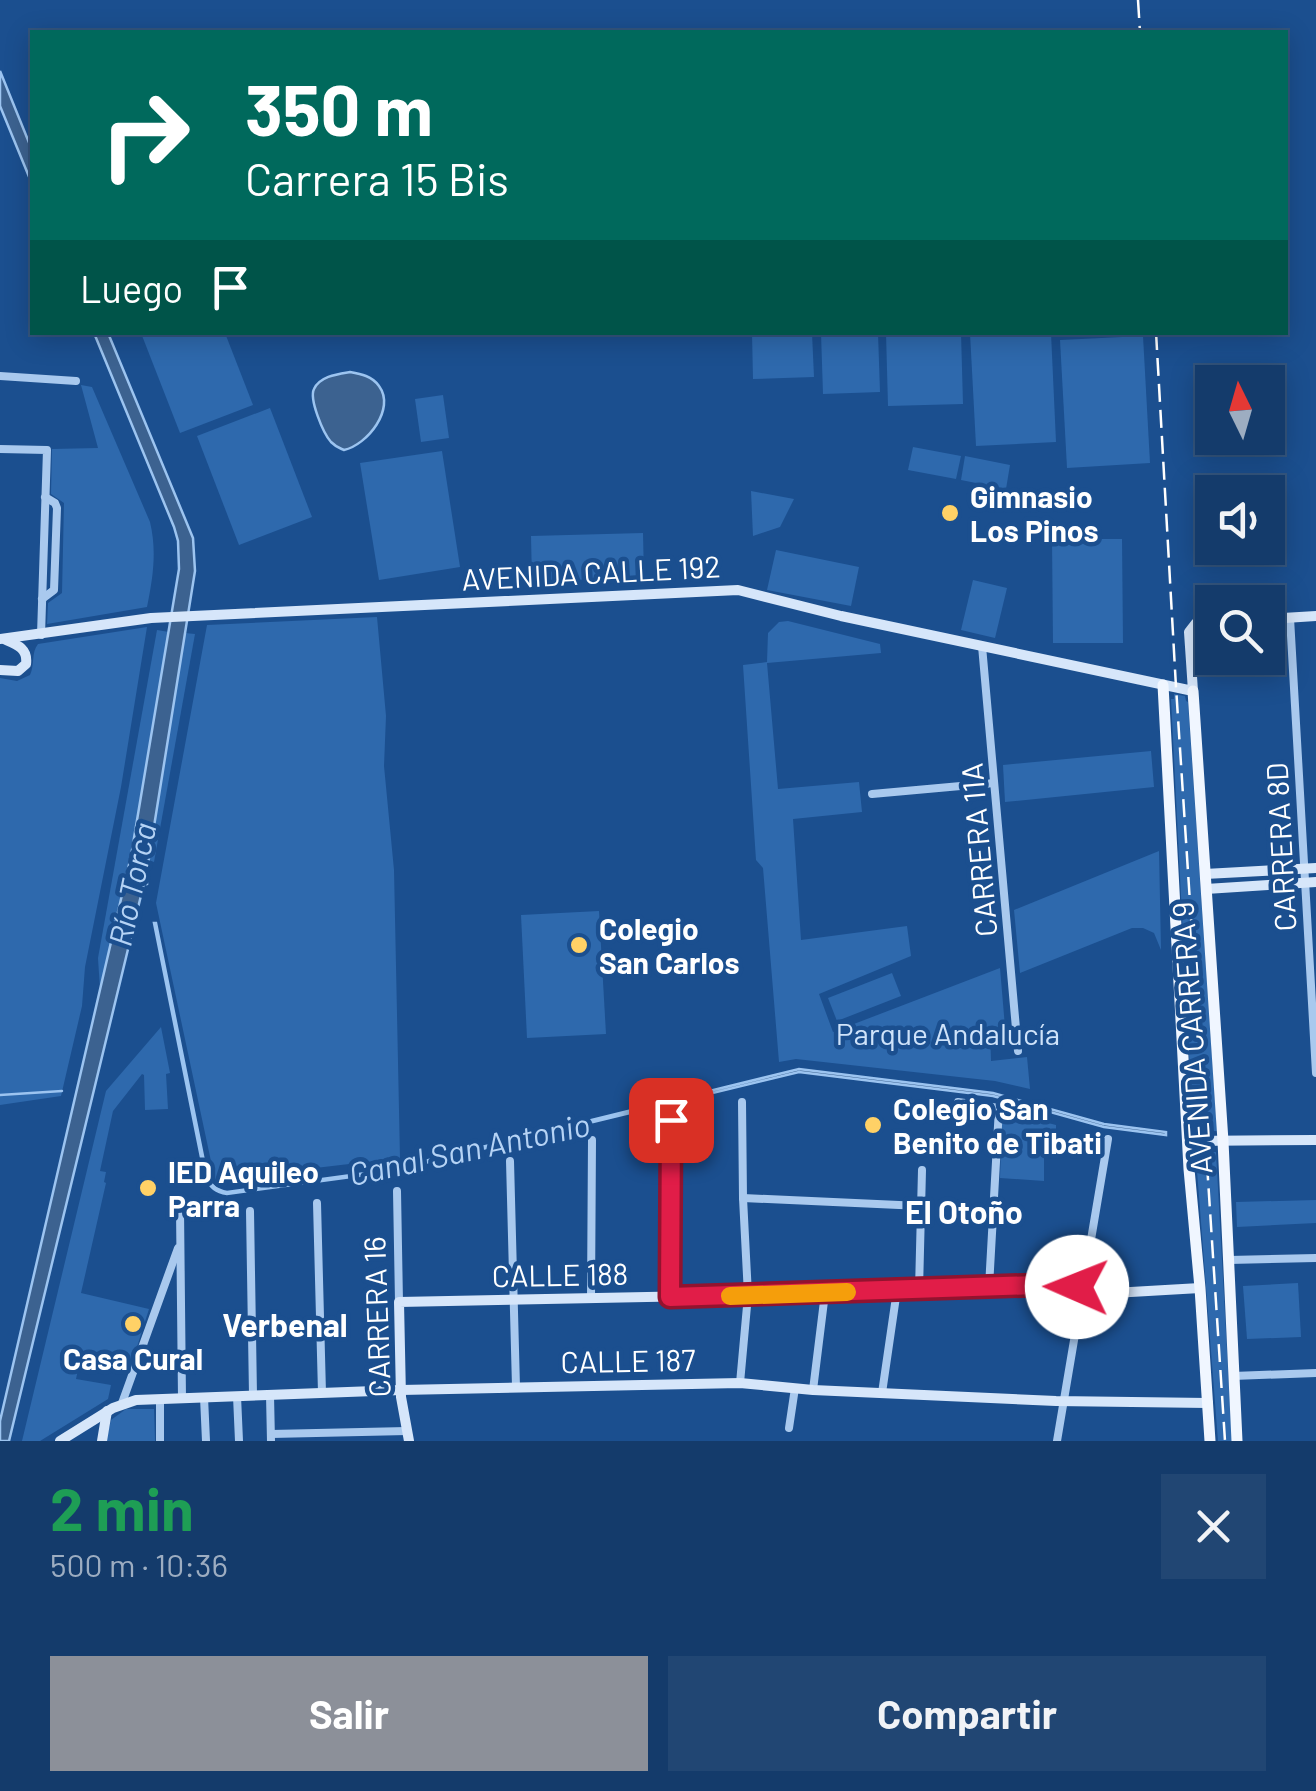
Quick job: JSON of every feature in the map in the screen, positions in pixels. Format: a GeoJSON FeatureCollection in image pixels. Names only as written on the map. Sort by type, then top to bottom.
{"type":"FeatureCollection","features":[{"type":"Feature","properties":{"kind":"main road","name":"AVENIDA CARRERA 9"},"geometry":{"type":"LineString","coordinates":[[1163,684],[1188,1141],[1210,1441]]}},
{"type":"Feature","properties":{"kind":"main road","name":"AVENIDA CARRERA 9"},"geometry":{"type":"LineString","coordinates":[[1193,691],[1223,1141],[1236,1441]]}},
{"type":"Feature","properties":{"kind":"street"},"geometry":{"type":"LineString","coordinates":[[0,376],[76,381]]}},
{"type":"Feature","properties":{"kind":"street"},"geometry":{"type":"LineString","coordinates":[[0,448],[47,450],[41,635]]}},
{"type":"Feature","properties":{"kind":"street","name":"AVENIDA CALLE 192"},"geometry":{"type":"LineString","coordinates":[[1,643],[166,617],[738,590],[829,614],[1193,691]]}},
{"type":"Feature","properties":{"kind":"street"},"geometry":{"type":"LineString","coordinates":[[1285,618],[1316,616]]}},
{"type":"Feature","properties":{"kind":"street","name":"CARRERA 8D"},"geometry":{"type":"LineString","coordinates":[[1290,618],[1310,868],[1316,1074]]}},
{"type":"Feature","properties":{"kind":"street","name":"AVENIDA CARRERA 9"},"geometry":{"type":"LineString","coordinates":[[1193,691],[1190,628],[1195,624]]}},
{"type":"Feature","properties":{"kind":"street","name":"AVENIDA CALLE 192"},"geometry":{"type":"LineString","coordinates":[[1,643],[20,646],[41,635]]}},
{"type":"Feature","properties":{"kind":"street"},"geometry":{"type":"LineString","coordinates":[[0,670],[12,672],[26,664],[26,653],[20,646]]}},
{"type":"Feature","properties":{"kind":"street","name":"CARRERA 11A"},"geometry":{"type":"LineString","coordinates":[[982,646],[1018,1050]]}},
{"type":"Feature","properties":{"kind":"street"},"geometry":{"type":"LineString","coordinates":[[872,794],[994,783]]}},
{"type":"Feature","properties":{"kind":"street"},"geometry":{"type":"LineString","coordinates":[[1205,874],[1310,868]]}},
{"type":"Feature","properties":{"kind":"street"},"geometry":{"type":"LineString","coordinates":[[1206,889],[1310,883]]}},
{"type":"Feature","properties":{"kind":"street"},"geometry":{"type":"LineString","coordinates":[[740,1382],[748,1296],[742,1102]]}},
{"type":"Feature","properties":{"kind":"street"},"geometry":{"type":"LineString","coordinates":[[958,1102],[999,1108],[990,1287]]}},
{"type":"Feature","properties":{"kind":"street"},"geometry":{"type":"LineString","coordinates":[[670,1297],[671,1120]]}},
{"type":"Feature","properties":{"kind":"street"},"geometry":{"type":"LineString","coordinates":[[1057,1441],[1108,1139]]}},
{"type":"Feature","properties":{"kind":"street"},"geometry":{"type":"LineString","coordinates":[[590,1298],[592,1140]]}},
{"type":"Feature","properties":{"kind":"street"},"geometry":{"type":"LineString","coordinates":[[1188,1141],[1316,1140]]}},
{"type":"Feature","properties":{"kind":"street"},"geometry":{"type":"LineString","coordinates":[[510,1161],[516,1388]]}},
{"type":"Feature","properties":{"kind":"street"},"geometry":{"type":"LineString","coordinates":[[918,1290],[922,1170]]}},
{"type":"Feature","properties":{"kind":"street","name":"CARRERA 16"},"geometry":{"type":"LineString","coordinates":[[397,1191],[401,1390],[408,1436]]}},
{"type":"Feature","properties":{"kind":"street"},"geometry":{"type":"LineString","coordinates":[[743,1198],[921,1206]]}},
{"type":"Feature","properties":{"kind":"street"},"geometry":{"type":"LineString","coordinates":[[318,1203],[322,1393]]}},
{"type":"Feature","properties":{"kind":"street"},"geometry":{"type":"LineString","coordinates":[[180,1209],[182,1398]]}},
{"type":"Feature","properties":{"kind":"street"},"geometry":{"type":"LineString","coordinates":[[250,1211],[253,1396]]}},
{"type":"Feature","properties":{"kind":"street"},"geometry":{"type":"LineString","coordinates":[[122,1403],[181,1241]]}},
{"type":"Feature","properties":{"kind":"street"},"geometry":{"type":"LineString","coordinates":[[1229,1260],[1316,1258]]}},
{"type":"Feature","properties":{"kind":"street","name":"CALLE 188"},"geometry":{"type":"LineString","coordinates":[[400,1302],[748,1296],[1066,1284],[1096,1294],[1200,1288]]}},
{"type":"Feature","properties":{"kind":"street"},"geometry":{"type":"LineString","coordinates":[[882,1393],[898,1290]]}},
{"type":"Feature","properties":{"kind":"street"},"geometry":{"type":"LineString","coordinates":[[813,1390],[825,1293]]}},
{"type":"Feature","properties":{"kind":"street"},"geometry":{"type":"LineString","coordinates":[[1233,1376],[1316,1373]]}},
{"type":"Feature","properties":{"kind":"street","name":"CALLE 187"},"geometry":{"type":"LineString","coordinates":[[60,1441],[107,1411],[136,1400],[401,1390],[740,1382],[813,1390],[1062,1402],[1208,1403]]}},
{"type":"Feature","properties":{"kind":"street"},"geometry":{"type":"LineString","coordinates":[[789,1428],[795,1388]]}},
{"type":"Feature","properties":{"kind":"street"},"geometry":{"type":"LineString","coordinates":[[270,1395],[271,1437],[408,1436]]}},
{"type":"Feature","properties":{"kind":"street"},"geometry":{"type":"LineString","coordinates":[[237,1396],[239,1441]]}},
{"type":"Feature","properties":{"kind":"street"},"geometry":{"type":"LineString","coordinates":[[204,1397],[206,1441]]}},
{"type":"Feature","properties":{"kind":"street"},"geometry":{"type":"LineString","coordinates":[[160,1399],[160,1441]]}},
{"type":"Feature","properties":{"kind":"street"},"geometry":{"type":"LineString","coordinates":[[102,1438],[107,1411]]}},
{"type":"Feature","properties":{"kind":"street"},"geometry":{"type":"LineString","coordinates":[[89,1422],[99,1425],[102,1438]]}},
{"type":"Feature","properties":{"kind":"green space"},"geometry":{"type":"Polygon","coordinates":[[[142,335],[226,335],[253,405],[180,433],[142,335]]]}},
{"type":"Feature","properties":{"kind":"green space"},"geometry":{"type":"Polygon","coordinates":[[[752,335],[812,335],[814,377],[753,379],[752,335]]]}},
{"type":"Feature","properties":{"kind":"green space"},"geometry":{"type":"Polygon","coordinates":[[[821,335],[878,335],[880,392],[823,394],[821,335]]]}},
{"type":"Feature","properties":{"kind":"green space"},"geometry":{"type":"Polygon","coordinates":[[[886,335],[961,335],[963,404],[888,406],[886,335]]]}},
{"type":"Feature","properties":{"kind":"green space"},"geometry":{"type":"Polygon","coordinates":[[[970,335],[1051,335],[1056,442],[976,446],[970,335]]]}},
{"type":"Feature","properties":{"kind":"green space"},"geometry":{"type":"Polygon","coordinates":[[[1143,336],[1150,463],[1067,468],[1060,340],[1143,336]]]}},
{"type":"Feature","properties":{"kind":"green space"},"geometry":{"type":"Polygon","coordinates":[[[81,385],[92,387],[150,522],[154,554],[151,586],[147,607],[47,624],[48,603],[62,593],[64,503],[51,494],[52,449],[98,448],[81,385]]]}},
{"type":"Feature","properties":{"kind":"green space"},"geometry":{"type":"Polygon","coordinates":[[[443,395],[449,438],[421,442],[415,399],[443,395]]]}},
{"type":"Feature","properties":{"kind":"green space"},"geometry":{"type":"Polygon","coordinates":[[[270,408],[312,517],[239,545],[197,436],[270,408]]]}},
{"type":"Feature","properties":{"kind":"green space"},"geometry":{"type":"Polygon","coordinates":[[[913,447],[961,456],[956,479],[908,470],[913,447]]]}},
{"type":"Feature","properties":{"kind":"green space"},"geometry":{"type":"Polygon","coordinates":[[[442,451],[460,567],[379,580],[360,463],[442,451]]]}},
{"type":"Feature","properties":{"kind":"green space"},"geometry":{"type":"Polygon","coordinates":[[[965,456],[1010,465],[1006,489],[961,480],[965,456]]]}},
{"type":"Feature","properties":{"kind":"green space"},"geometry":{"type":"Polygon","coordinates":[[[751,491],[794,499],[780,527],[753,536],[751,491]]]}},
{"type":"Feature","properties":{"kind":"green space"},"geometry":{"type":"Polygon","coordinates":[[[643,533],[644,578],[532,581],[531,536],[643,533]]]}},
{"type":"Feature","properties":{"kind":"green space"},"geometry":{"type":"Polygon","coordinates":[[[1052,539],[1122,539],[1123,643],[1053,643],[1052,539]]]}},
{"type":"Feature","properties":{"kind":"green space"},"geometry":{"type":"Polygon","coordinates":[[[776,550],[859,567],[851,606],[767,590],[776,550]]]}},
{"type":"Feature","properties":{"kind":"green space"},"geometry":{"type":"Polygon","coordinates":[[[973,580],[1007,588],[995,638],[961,630],[973,580]]]}},
{"type":"Feature","properties":{"kind":"green space"},"geometry":{"type":"Polygon","coordinates":[[[377,617],[386,716],[384,766],[394,870],[400,1158],[215,1180],[156,903],[207,625],[377,617]]]}},
{"type":"Feature","properties":{"kind":"green space","name":"Parque Andalucía"},"geometry":{"type":"Polygon","coordinates":[[[779,622],[880,644],[881,653],[767,663],[778,789],[859,782],[862,812],[793,819],[801,940],[907,926],[911,956],[819,994],[833,1032],[1000,968],[1005,1027],[990,1029],[991,1061],[1027,1057],[1030,1089],[995,1081],[796,1059],[779,1062],[763,868],[756,860],[743,665],[767,662],[768,633],[779,622]]]}},
{"type":"Feature","properties":{"kind":"green space"},"geometry":{"type":"Polygon","coordinates":[[[147,627],[121,787],[85,967],[82,1006],[61,1096],[0,1105],[0,678],[17,681],[30,675],[38,644],[147,627]]]}},
{"type":"Feature","properties":{"kind":"green space"},"geometry":{"type":"Polygon","coordinates":[[[157,630],[169,632],[131,856],[100,989],[98,958],[157,630]]]}},
{"type":"Feature","properties":{"kind":"green space"},"geometry":{"type":"Polygon","coordinates":[[[185,633],[195,634],[154,862],[149,860],[185,633]]]}},
{"type":"Feature","properties":{"kind":"green space"},"geometry":{"type":"Polygon","coordinates":[[[1174,694],[1185,696],[1188,702],[1217,1131],[1193,1132],[1171,699],[1174,694]]]}},
{"type":"Feature","properties":{"kind":"green space"},"geometry":{"type":"Polygon","coordinates":[[[1151,751],[1154,787],[1005,802],[1003,765],[1151,751]]]}},
{"type":"Feature","properties":{"kind":"green space"},"geometry":{"type":"Polygon","coordinates":[[[1159,851],[1161,950],[1154,933],[1132,928],[1020,973],[1014,910],[1159,851]]]}},
{"type":"Feature","properties":{"kind":"green space"},"geometry":{"type":"Polygon","coordinates":[[[599,911],[606,1034],[527,1038],[521,915],[599,911]]]}},
{"type":"Feature","properties":{"kind":"green space"},"geometry":{"type":"Polygon","coordinates":[[[892,973],[901,996],[837,1021],[828,998],[892,973]]]}},
{"type":"Feature","properties":{"kind":"green space"},"geometry":{"type":"Polygon","coordinates":[[[161,1027],[170,1073],[166,1074],[168,1109],[145,1110],[142,1074],[113,1111],[100,1171],[106,1172],[106,1183],[81,1293],[149,1309],[130,1369],[80,1360],[76,1379],[111,1385],[108,1399],[40,1441],[22,1441],[106,1091],[161,1027]]]}},
{"type":"Feature","properties":{"kind":"green space"},"geometry":{"type":"Polygon","coordinates":[[[1009,1113],[1056,1125],[1056,1157],[1044,1157],[1044,1181],[1000,1178],[1002,1122],[1009,1113]]]}},
{"type":"Feature","properties":{"kind":"green space"},"geometry":{"type":"Polygon","coordinates":[[[1216,1152],[1232,1441],[1218,1441],[1196,1158],[1201,1158],[1201,1153],[1216,1152]]]}},
{"type":"Feature","properties":{"kind":"green space"},"geometry":{"type":"Polygon","coordinates":[[[1316,1200],[1316,1223],[1237,1227],[1236,1202],[1316,1200]]]}},
{"type":"Feature","properties":{"kind":"green space"},"geometry":{"type":"Polygon","coordinates":[[[1298,1283],[1301,1337],[1247,1339],[1243,1286],[1298,1283]]]}},
{"type":"Feature","properties":{"kind":"green space"},"geometry":{"type":"Polygon","coordinates":[[[126,1409],[154,1409],[155,1441],[106,1441],[111,1420],[126,1409]]]}},
{"type":"Feature","properties":{"kind":"water"},"geometry":{"type":"Polygon","coordinates":[[[0,71],[30,145],[30,179],[0,106],[0,71]]]}},
{"type":"Feature","properties":{"kind":"water","name":"Río Torca"},"geometry":{"type":"Polygon","coordinates":[[[95,335],[109,335],[193,538],[195,571],[147,885],[145,879],[9,1441],[0,1441],[0,1421],[131,856],[179,569],[174,527],[95,335]]]}},
{"type":"Feature","properties":{"kind":"water"},"geometry":{"type":"Polygon","coordinates":[[[350,372],[376,383],[384,405],[370,434],[344,450],[333,444],[324,431],[313,394],[325,378],[350,372]]]}},
{"type":"Feature","properties":{"kind":"water"},"geometry":{"type":"Polygon","coordinates":[[[154,923],[207,1176],[215,1187],[227,1192],[388,1170],[799,1069],[993,1093],[1104,1124],[1166,1135],[1104,1127],[993,1096],[799,1072],[388,1172],[227,1194],[214,1189],[205,1177],[154,923]]]}},
{"type":"Feature","properties":{"kind":"waterway"},"geometry":{"type":"LineString","coordinates":[[0,1095],[62,1091]]}},
{"type":"Feature","properties":{"kind":"railway"},"geometry":{"type":"LineString","coordinates":[[1138,0],[1140,30]]}},
{"type":"Feature","properties":{"kind":"railway"},"geometry":{"type":"LineString","coordinates":[[1156,335],[1225,1441]]}},
{"type":"Feature","properties":{"kind":"slow traffic"},"geometry":{"type":"LineString","coordinates":[[730,1296],[847,1292]]}},
{"type":"Feature","properties":{"kind":"place","name":"Gimnasio Los Pinos"},"geometry":{"type":"Point","coordinates":[950,513]}},
{"type":"Feature","properties":{"kind":"place","name":"Colegio San Carlos"},"geometry":{"type":"Point","coordinates":[579,945]}},
{"type":"Feature","properties":{"kind":"place","name":"Colegio San Benito de Tibati"},"geometry":{"type":"Point","coordinates":[873,1125]}},
{"type":"Feature","properties":{"kind":"place","name":"IED Aquileo Parra"},"geometry":{"type":"Point","coordinates":[148,1188]}},
{"type":"Feature","properties":{"kind":"place","name":"Casa Cural"},"geometry":{"type":"Point","coordinates":[133,1324]}},
{"type":"Feature","properties":{"kind":"district","name":"El Otoño"},"geometry":{"type":"Point","coordinates":[964,1211]}},
{"type":"Feature","properties":{"kind":"district","name":"Verbenal"},"geometry":{"type":"Point","coordinates":[285,1324]}},
{"type":"Feature","properties":{"kind":"route"},"geometry":{"type":"LineString","coordinates":[[671,1120],[670,1297],[1066,1284],[1077,1287]]}},
{"type":"Feature","properties":{"kind":"water label","name":"Canal San Antonio"},"geometry":{"type":"Point","coordinates":[469,1148]}}]}
